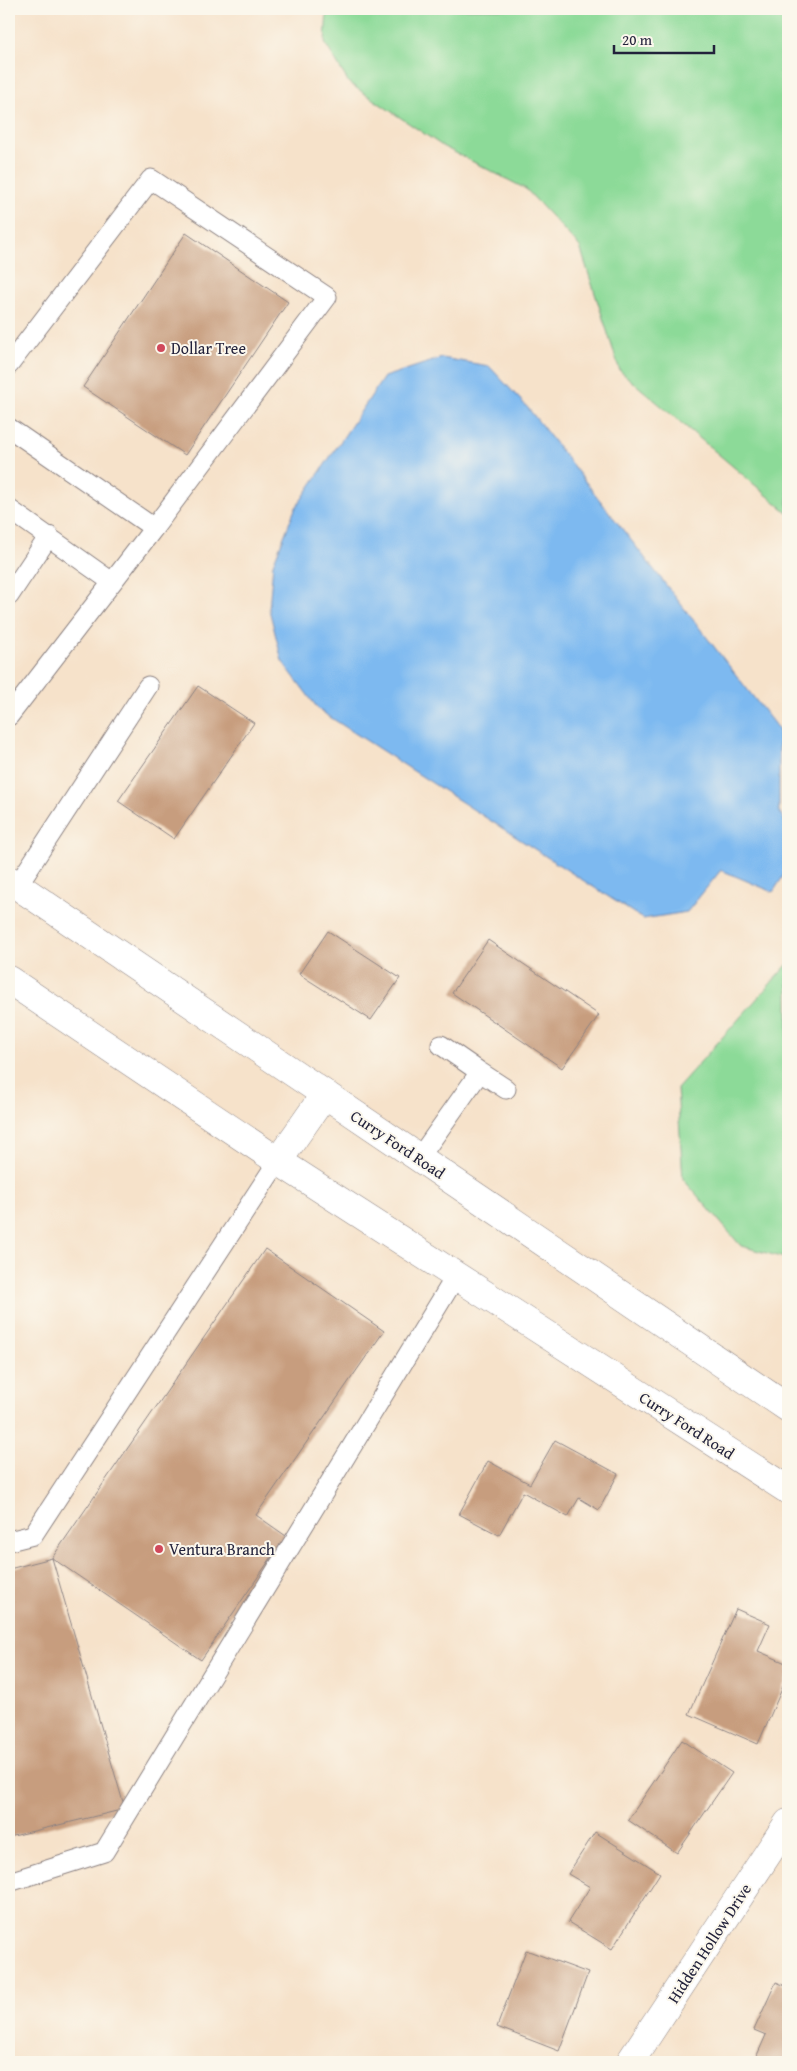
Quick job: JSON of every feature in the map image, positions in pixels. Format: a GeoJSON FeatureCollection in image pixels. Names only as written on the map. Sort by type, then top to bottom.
{"type":"FeatureCollection","features":[{"type":"Feature","properties":{"kind":"street","name":"Curry Ford Road"},"geometry":{"type":"LineString","coordinates":[[13,883],[788,1408]]}},
{"type":"Feature","properties":{"kind":"street","name":"Curry Ford Road"},"geometry":{"type":"LineString","coordinates":[[9,980],[278,1161],[788,1490]]}},
{"type":"Feature","properties":{"kind":"street"},"geometry":{"type":"LineString","coordinates":[[278,1161],[325,1094]]}},
{"type":"Feature","properties":{"kind":"street","name":"Hidden Hollow Drive"},"geometry":{"type":"LineString","coordinates":[[630,2062],[788,1823]]}},
{"type":"Feature","properties":{"kind":"lane"},"geometry":{"type":"LineString","coordinates":[[9,365],[150,179],[326,297],[154,528],[9,716]]}},
{"type":"Feature","properties":{"kind":"lane"},"geometry":{"type":"LineString","coordinates":[[9,428],[154,528]]}},
{"type":"Feature","properties":{"kind":"lane"},"geometry":{"type":"LineString","coordinates":[[9,509],[112,582]]}},
{"type":"Feature","properties":{"kind":"lane"},"geometry":{"type":"LineString","coordinates":[[9,596],[49,536]]}},
{"type":"Feature","properties":{"kind":"lane"},"geometry":{"type":"LineString","coordinates":[[13,883],[148,686]]}},
{"type":"Feature","properties":{"kind":"lane"},"geometry":{"type":"LineString","coordinates":[[441,1045],[506,1089]]}},
{"type":"Feature","properties":{"kind":"lane"},"geometry":{"type":"LineString","coordinates":[[419,1158],[480,1072]]}},
{"type":"Feature","properties":{"kind":"lane"},"geometry":{"type":"LineString","coordinates":[[9,1541],[34,1535],[278,1161]]}},
{"type":"Feature","properties":{"kind":"lane"},"geometry":{"type":"LineString","coordinates":[[9,1882],[104,1852],[456,1276]]}},
{"type":"Feature","properties":{"kind":"green space"},"geometry":{"type":"Polygon","coordinates":[[[327,9],[788,9],[788,513],[620,371],[580,247],[526,189],[444,147],[349,83],[325,43],[327,9]]]}},
{"type":"Feature","properties":{"kind":"green space"},"geometry":{"type":"Polygon","coordinates":[[[788,964],[788,1259],[741,1246],[683,1179],[677,1088],[788,964]]]}},
{"type":"Feature","properties":{"kind":"water"},"geometry":{"type":"Polygon","coordinates":[[[442,358],[489,366],[528,408],[779,730],[779,811],[788,827],[788,869],[773,892],[721,870],[687,912],[643,919],[319,710],[282,661],[269,609],[273,564],[295,509],[384,377],[442,358]]]}},
{"type":"Feature","properties":{"kind":"building"},"geometry":{"type":"Polygon","coordinates":[[[186,233],[288,302],[185,455],[83,387],[186,233]]]}},
{"type":"Feature","properties":{"kind":"building"},"geometry":{"type":"Polygon","coordinates":[[[198,686],[254,723],[174,839],[118,801],[198,686]]]}},
{"type":"Feature","properties":{"kind":"building"},"geometry":{"type":"Polygon","coordinates":[[[328,931],[400,978],[371,1020],[299,974],[328,931]]]}},
{"type":"Feature","properties":{"kind":"building"},"geometry":{"type":"Polygon","coordinates":[[[488,940],[599,1015],[562,1068],[452,993],[488,940]]]}},
{"type":"Feature","properties":{"kind":"building"},"geometry":{"type":"Polygon","coordinates":[[[265,1249],[384,1331],[256,1515],[286,1536],[201,1660],[52,1558],[265,1249]]]}},
{"type":"Feature","properties":{"kind":"building"},"geometry":{"type":"Polygon","coordinates":[[[555,1440],[618,1474],[599,1510],[579,1498],[568,1517],[523,1492],[499,1535],[459,1514],[488,1461],[530,1484],[555,1440]]]}},
{"type":"Feature","properties":{"kind":"building"},"geometry":{"type":"Polygon","coordinates":[[[52,1558],[125,1809],[9,1837],[9,1569],[52,1558]]]}},
{"type":"Feature","properties":{"kind":"building"},"geometry":{"type":"Polygon","coordinates":[[[736,1609],[770,1624],[758,1651],[788,1664],[788,1675],[758,1744],[689,1714],[736,1609]]]}},
{"type":"Feature","properties":{"kind":"building"},"geometry":{"type":"Polygon","coordinates":[[[682,1740],[732,1773],[677,1853],[628,1820],[682,1740]]]}},
{"type":"Feature","properties":{"kind":"building"},"geometry":{"type":"Polygon","coordinates":[[[595,1832],[660,1873],[612,1949],[568,1922],[590,1887],[568,1874],[595,1832]]]}},
{"type":"Feature","properties":{"kind":"building"},"geometry":{"type":"Polygon","coordinates":[[[526,1950],[588,1973],[559,2051],[497,2027],[526,1950]]]}},
{"type":"Feature","properties":{"kind":"building"},"geometry":{"type":"Polygon","coordinates":[[[776,1982],[788,1987],[788,2062],[754,2062],[766,2035],[754,2030],[776,1982]]]}},
{"type":"Feature","properties":{"kind":"place","name":"Dollar Tree"},"geometry":{"type":"Point","coordinates":[161,348]}},
{"type":"Feature","properties":{"kind":"place","name":"Ventura Branch"},"geometry":{"type":"Point","coordinates":[159,1549]}}]}
